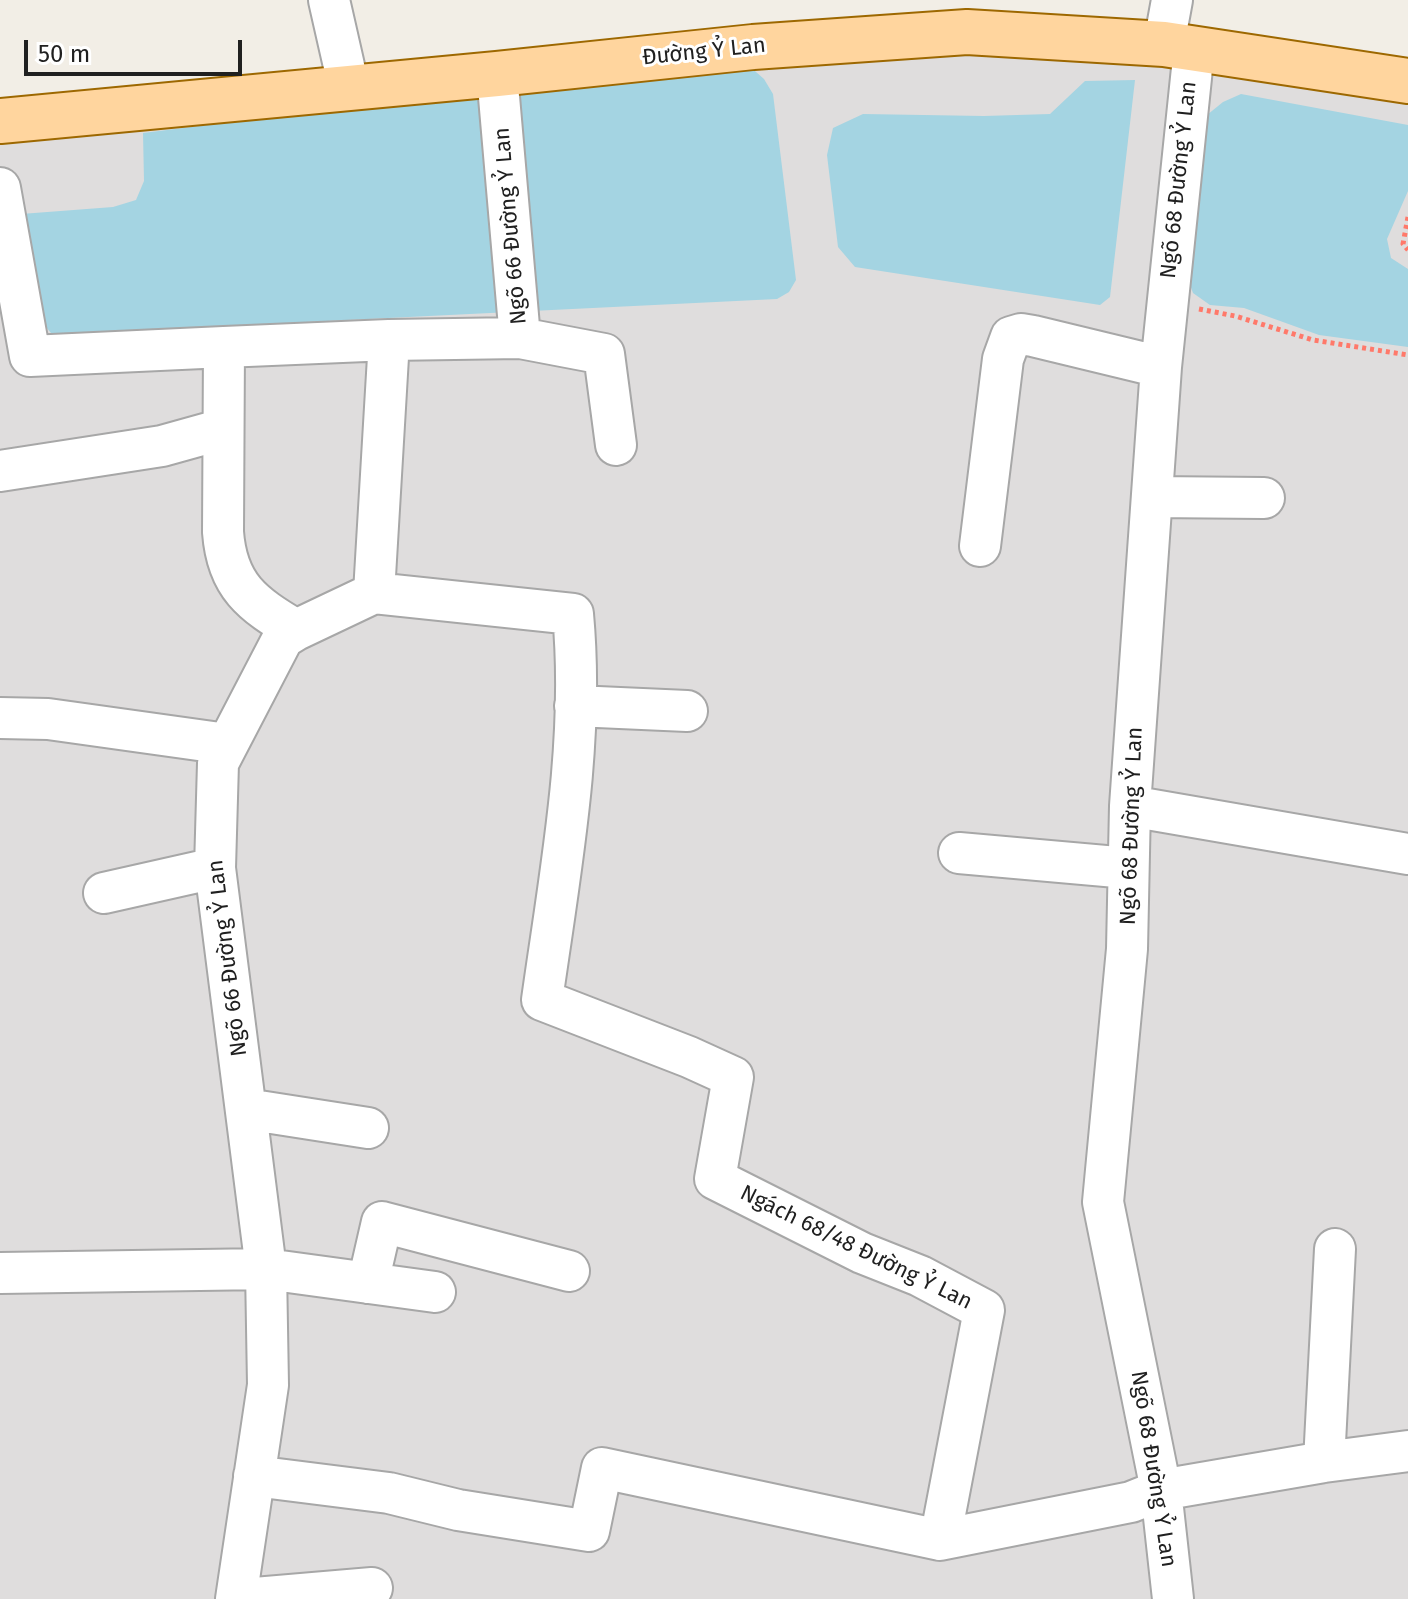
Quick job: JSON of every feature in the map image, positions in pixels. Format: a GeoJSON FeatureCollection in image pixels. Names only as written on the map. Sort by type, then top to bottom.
{"type":"FeatureCollection","features":[{"type":"Feature","properties":{"kind":"main road","name":"Đường Ỷ Lan"},"geometry":{"type":"LineString","coordinates":[[0,121],[349,88],[498,80],[753,47],[967,32],[1179,46],[1408,81]]}},
{"type":"Feature","properties":{"kind":"street"},"geometry":{"type":"LineString","coordinates":[[329,0],[349,88]]}},
{"type":"Feature","properties":{"kind":"street","name":"Ngõ 68 Đường Ỷ Lan"},"geometry":{"type":"LineString","coordinates":[[1172,0],[1188,95],[1164,334],[1130,806],[1127,949],[1103,1202],[1161,1490],[1173,1599]]}},
{"type":"Feature","properties":{"kind":"street","name":"Ngõ 66 Đường Ỷ Lan"},"geometry":{"type":"LineString","coordinates":[[2,200],[30,356],[389,340],[520,329],[498,80]]}},
{"type":"Feature","properties":{"kind":"street"},"geometry":{"type":"LineString","coordinates":[[520,329],[604,354],[616,445]]}},
{"type":"Feature","properties":{"kind":"street"},"geometry":{"type":"LineString","coordinates":[[980,546],[1003,359],[1011,337],[1021,334],[1164,334]]}},
{"type":"Feature","properties":{"kind":"street"},"geometry":{"type":"LineString","coordinates":[[374,593],[389,340]]}},
{"type":"Feature","properties":{"kind":"street"},"geometry":{"type":"LineString","coordinates":[[224,347],[223,532],[230,567],[238,585],[250,600],[296,630]]}},
{"type":"Feature","properties":{"kind":"street"},"geometry":{"type":"LineString","coordinates":[[0,471],[162,446],[223,429]]}},
{"type":"Feature","properties":{"kind":"street"},"geometry":{"type":"LineString","coordinates":[[1152,497],[1264,498]]}},
{"type":"Feature","properties":{"kind":"street","name":"Ngõ 66 Đường Ỷ Lan"},"geometry":{"type":"LineString","coordinates":[[236,1599],[268,1385],[266,1269],[215,868],[218,763],[283,638],[374,593]]}},
{"type":"Feature","properties":{"kind":"street","name":"Ngách 68/48 Đường Ỷ Lan"},"geometry":{"type":"LineString","coordinates":[[374,593],[573,614],[578,668],[562,870],[542,1000],[733,1077],[715,1179],[862,1253],[920,1276],[984,1310],[940,1540]]}},
{"type":"Feature","properties":{"kind":"street"},"geometry":{"type":"LineString","coordinates":[[575,706],[687,711]]}},
{"type":"Feature","properties":{"kind":"street"},"geometry":{"type":"LineString","coordinates":[[0,718],[48,719],[227,744]]}},
{"type":"Feature","properties":{"kind":"street"},"geometry":{"type":"LineString","coordinates":[[1130,806],[1408,854]]}},
{"type":"Feature","properties":{"kind":"street"},"geometry":{"type":"LineString","coordinates":[[959,853],[1128,868]]}},
{"type":"Feature","properties":{"kind":"street"},"geometry":{"type":"LineString","coordinates":[[104,893],[215,868]]}},
{"type":"Feature","properties":{"kind":"street"},"geometry":{"type":"LineString","coordinates":[[246,1109],[368,1128]]}},
{"type":"Feature","properties":{"kind":"street"},"geometry":{"type":"LineString","coordinates":[[368,1283],[382,1222],[569,1271]]}},
{"type":"Feature","properties":{"kind":"street"},"geometry":{"type":"LineString","coordinates":[[1324,1462],[1335,1249]]}},
{"type":"Feature","properties":{"kind":"street"},"geometry":{"type":"LineString","coordinates":[[0,1273],[266,1269],[435,1292]]}},
{"type":"Feature","properties":{"kind":"street"},"geometry":{"type":"LineString","coordinates":[[254,1476],[389,1493],[458,1510],[589,1531],[602,1468],[940,1540],[1131,1502],[1161,1490],[1408,1451]]}},
{"type":"Feature","properties":{"kind":"street"},"geometry":{"type":"LineString","coordinates":[[243,1599],[372,1588]]}},
{"type":"Feature","properties":{"kind":"path"},"geometry":{"type":"LineString","coordinates":[[1408,217],[1403,244],[1408,250]]}},
{"type":"Feature","properties":{"kind":"path"},"geometry":{"type":"LineString","coordinates":[[1164,334],[1235,316],[1313,340],[1408,355]]}},
{"type":"Feature","properties":{"kind":"shaded area"},"geometry":{"type":"Polygon","coordinates":[[[963,37],[1408,88],[1408,1599],[0,1599],[0,123],[963,37]]]}},
{"type":"Feature","properties":{"kind":"water"},"geometry":{"type":"Polygon","coordinates":[[[748,65],[764,79],[773,94],[796,280],[789,292],[777,299],[81,333],[51,333],[41,321],[21,214],[113,207],[136,200],[144,181],[143,133],[448,95],[748,65]]]}},
{"type":"Feature","properties":{"kind":"water"},"geometry":{"type":"Polygon","coordinates":[[[1135,80],[1110,297],[1100,305],[855,267],[838,247],[827,155],[833,128],[863,114],[1050,114],[1085,81],[1135,80]]]}},
{"type":"Feature","properties":{"kind":"water"},"geometry":{"type":"Polygon","coordinates":[[[1241,94],[1408,125],[1408,191],[1387,239],[1391,258],[1408,269],[1408,347],[1319,335],[1244,308],[1210,305],[1193,293],[1188,279],[1207,115],[1223,102],[1241,94]]]}}]}
